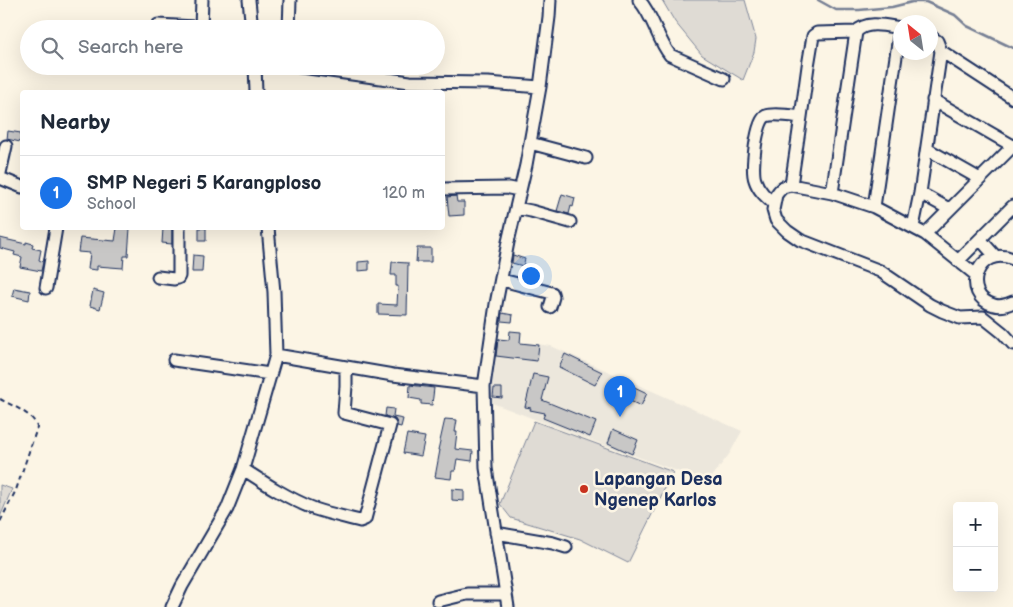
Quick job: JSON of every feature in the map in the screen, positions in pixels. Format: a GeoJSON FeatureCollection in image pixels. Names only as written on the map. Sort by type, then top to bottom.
{"type":"FeatureCollection","features":[{"type":"Feature","properties":{"kind":"street"},"geometry":{"type":"LineString","coordinates":[[201,20],[202,0]]}},
{"type":"Feature","properties":{"kind":"street"},"geometry":{"type":"LineString","coordinates":[[249,0],[251,20]]}},
{"type":"Feature","properties":{"kind":"street"},"geometry":{"type":"LineString","coordinates":[[289,20],[290,0]]}},
{"type":"Feature","properties":{"kind":"street"},"geometry":{"type":"LineString","coordinates":[[508,607],[486,468],[484,386],[496,304],[540,87],[550,0]]}},
{"type":"Feature","properties":{"kind":"street"},"geometry":{"type":"LineString","coordinates":[[639,0],[649,12],[670,55],[724,79]]}},
{"type":"Feature","properties":{"kind":"street"},"geometry":{"type":"LineString","coordinates":[[791,185],[813,36],[818,33],[856,32],[862,27],[872,25],[893,28]]}},
{"type":"Feature","properties":{"kind":"street"},"geometry":{"type":"LineString","coordinates":[[832,193],[856,32]]}},
{"type":"Feature","properties":{"kind":"street"},"geometry":{"type":"LineString","coordinates":[[913,227],[920,193],[941,51],[938,44]]}},
{"type":"Feature","properties":{"kind":"street"},"geometry":{"type":"LineString","coordinates":[[941,51],[1013,98]]}},
{"type":"Feature","properties":{"kind":"street"},"geometry":{"type":"LineString","coordinates":[[874,207],[895,60]]}},
{"type":"Feature","properties":{"kind":"street"},"geometry":{"type":"LineString","coordinates":[[255,75],[256,90]]}},
{"type":"Feature","properties":{"kind":"street"},"geometry":{"type":"LineString","coordinates":[[344,75],[410,87],[488,83],[540,87]]}},
{"type":"Feature","properties":{"kind":"street"},"geometry":{"type":"LineString","coordinates":[[925,234],[1013,146],[933,100]]}},
{"type":"Feature","properties":{"kind":"street"},"geometry":{"type":"LineString","coordinates":[[774,204],[759,189],[753,169],[756,139],[760,124],[768,116],[801,117]]}},
{"type":"Feature","properties":{"kind":"street"},"geometry":{"type":"LineString","coordinates":[[530,143],[586,158]]}},
{"type":"Feature","properties":{"kind":"street"},"geometry":{"type":"LineString","coordinates":[[0,173],[6,146]]}},
{"type":"Feature","properties":{"kind":"street"},"geometry":{"type":"LineString","coordinates":[[927,149],[980,179]]}},
{"type":"Feature","properties":{"kind":"street"},"geometry":{"type":"LineString","coordinates":[[0,178],[20,186]]}},
{"type":"Feature","properties":{"kind":"street"},"geometry":{"type":"LineString","coordinates":[[976,275],[925,234],[874,207],[832,193],[791,185],[783,187],[779,191],[773,210],[776,220],[800,240],[880,271],[942,311],[960,318],[983,317],[1013,344]]}},
{"type":"Feature","properties":{"kind":"street"},"geometry":{"type":"LineString","coordinates":[[759,189],[768,187],[779,191]]}},
{"type":"Feature","properties":{"kind":"street"},"geometry":{"type":"LineString","coordinates":[[445,189],[509,188],[520,190]]}},
{"type":"Feature","properties":{"kind":"street"},"geometry":{"type":"LineString","coordinates":[[920,193],[949,209]]}},
{"type":"Feature","properties":{"kind":"street"},"geometry":{"type":"LineString","coordinates":[[958,261],[1013,206]]}},
{"type":"Feature","properties":{"kind":"street"},"geometry":{"type":"LineString","coordinates":[[516,208],[570,222]]}},
{"type":"Feature","properties":{"kind":"street"},"geometry":{"type":"LineString","coordinates":[[46,288],[56,230]]}},
{"type":"Feature","properties":{"kind":"street"},"geometry":{"type":"LineString","coordinates":[[158,277],[174,279],[179,276],[179,230]]}},
{"type":"Feature","properties":{"kind":"street"},"geometry":{"type":"LineString","coordinates":[[172,607],[182,586],[225,513],[243,469],[276,355],[274,292],[268,230]]}},
{"type":"Feature","properties":{"kind":"street"},"geometry":{"type":"LineString","coordinates":[[980,239],[995,256]]}},
{"type":"Feature","properties":{"kind":"street"},"geometry":{"type":"LineString","coordinates":[[1013,259],[995,256],[989,259],[978,269],[975,284],[982,299],[990,304],[998,306],[1008,305],[1013,302]]}},
{"type":"Feature","properties":{"kind":"street"},"geometry":{"type":"LineString","coordinates":[[502,280],[552,293],[553,297],[550,307]]}},
{"type":"Feature","properties":{"kind":"street"},"geometry":{"type":"LineString","coordinates":[[983,317],[990,304]]}},
{"type":"Feature","properties":{"kind":"street"},"geometry":{"type":"LineString","coordinates":[[276,355],[346,368],[484,386]]}},
{"type":"Feature","properties":{"kind":"street"},"geometry":{"type":"LineString","coordinates":[[174,360],[270,374]]}},
{"type":"Feature","properties":{"kind":"street"},"geometry":{"type":"LineString","coordinates":[[243,469],[272,488],[314,508],[360,520],[365,519],[390,425],[344,413],[346,368]]}},
{"type":"Feature","properties":{"kind":"street"},"geometry":{"type":"LineString","coordinates":[[496,533],[566,547]]}},
{"type":"Feature","properties":{"kind":"street"},"geometry":{"type":"LineString","coordinates":[[438,601],[467,594],[506,594]]}},
{"type":"Feature","properties":{"kind":"path"},"geometry":{"type":"LineString","coordinates":[[0,399],[33,417],[37,428],[16,490],[0,522]]}},
{"type":"Feature","properties":{"kind":"shaded area"},"geometry":{"type":"Polygon","coordinates":[[[662,0],[745,0],[756,39],[754,52],[743,80],[702,55],[675,22],[662,0]]]}},
{"type":"Feature","properties":{"kind":"shaded area"},"geometry":{"type":"Polygon","coordinates":[[[494,338],[551,346],[742,431],[730,453],[708,482],[574,434],[492,403],[491,381],[494,338]]]}},
{"type":"Feature","properties":{"kind":"shaded area","name":"Lapangan Desa Ngenep Karlos"},"geometry":{"type":"Polygon","coordinates":[[[534,421],[673,472],[628,563],[580,539],[511,518],[500,504],[534,421]]]}},
{"type":"Feature","properties":{"kind":"shaded area"},"geometry":{"type":"Polygon","coordinates":[[[0,485],[12,489],[0,517],[0,485]]]}},
{"type":"Feature","properties":{"kind":"building"},"geometry":{"type":"Polygon","coordinates":[[[8,131],[20,133],[20,142],[7,139],[8,131]]]}},
{"type":"Feature","properties":{"kind":"building"},"geometry":{"type":"Polygon","coordinates":[[[562,194],[575,198],[569,214],[557,211],[562,194]]]}},
{"type":"Feature","properties":{"kind":"building"},"geometry":{"type":"Polygon","coordinates":[[[456,196],[457,202],[464,202],[464,215],[449,216],[447,197],[456,196]]]}},
{"type":"Feature","properties":{"kind":"building"},"geometry":{"type":"Polygon","coordinates":[[[117,230],[130,230],[128,256],[124,256],[123,268],[97,266],[97,270],[88,269],[90,253],[78,252],[80,238],[115,241],[117,230]]]}},
{"type":"Feature","properties":{"kind":"building"},"geometry":{"type":"Polygon","coordinates":[[[163,230],[172,230],[172,244],[162,243],[163,230]]]}},
{"type":"Feature","properties":{"kind":"building"},"geometry":{"type":"Polygon","coordinates":[[[199,230],[206,230],[206,241],[199,241],[199,230]]]}},
{"type":"Feature","properties":{"kind":"building"},"geometry":{"type":"Polygon","coordinates":[[[0,238],[33,244],[32,248],[41,250],[39,260],[43,262],[41,271],[20,267],[22,257],[14,255],[15,252],[0,248],[0,238]]]}},
{"type":"Feature","properties":{"kind":"building"},"geometry":{"type":"Polygon","coordinates":[[[417,248],[431,248],[431,262],[416,262],[417,248]]]}},
{"type":"Feature","properties":{"kind":"building"},"geometry":{"type":"Polygon","coordinates":[[[193,255],[203,256],[202,272],[192,272],[193,255]]]}},
{"type":"Feature","properties":{"kind":"building"},"geometry":{"type":"Polygon","coordinates":[[[513,255],[525,259],[523,266],[512,263],[513,255]]]}},
{"type":"Feature","properties":{"kind":"building"},"geometry":{"type":"Polygon","coordinates":[[[369,261],[369,270],[358,271],[358,262],[369,261]]]}},
{"type":"Feature","properties":{"kind":"building"},"geometry":{"type":"Polygon","coordinates":[[[392,262],[408,263],[407,315],[378,314],[378,304],[397,305],[398,286],[396,286],[396,275],[391,275],[392,262]]]}},
{"type":"Feature","properties":{"kind":"building"},"geometry":{"type":"Polygon","coordinates":[[[14,288],[30,291],[29,300],[12,296],[14,288]]]}},
{"type":"Feature","properties":{"kind":"building"},"geometry":{"type":"Polygon","coordinates":[[[93,290],[104,293],[100,309],[90,306],[93,290]]]}},
{"type":"Feature","properties":{"kind":"building"},"geometry":{"type":"Polygon","coordinates":[[[502,313],[513,315],[512,322],[501,321],[502,313]]]}},
{"type":"Feature","properties":{"kind":"building"},"geometry":{"type":"Polygon","coordinates":[[[510,331],[521,332],[520,343],[539,345],[537,361],[496,356],[498,339],[509,340],[510,331]]]}},
{"type":"Feature","properties":{"kind":"building"},"geometry":{"type":"Polygon","coordinates":[[[565,354],[602,372],[595,385],[559,367],[565,354]]]}},
{"type":"Feature","properties":{"kind":"building"},"geometry":{"type":"Polygon","coordinates":[[[533,374],[548,377],[542,400],[596,422],[590,437],[543,418],[545,413],[525,407],[533,374]]]}},
{"type":"Feature","properties":{"kind":"building"},"geometry":{"type":"Polygon","coordinates":[[[626,383],[647,393],[641,406],[619,396],[626,383]]]}},
{"type":"Feature","properties":{"kind":"building"},"geometry":{"type":"Polygon","coordinates":[[[410,385],[434,388],[432,405],[421,404],[421,400],[409,398],[410,385]]]}},
{"type":"Feature","properties":{"kind":"building"},"geometry":{"type":"Polygon","coordinates":[[[494,388],[502,388],[502,398],[493,397],[494,388]]]}},
{"type":"Feature","properties":{"kind":"building"},"geometry":{"type":"Polygon","coordinates":[[[386,408],[394,409],[393,417],[403,419],[401,427],[397,426],[395,419],[385,416],[386,408]]]}},
{"type":"Feature","properties":{"kind":"building"},"geometry":{"type":"Polygon","coordinates":[[[445,419],[457,420],[455,449],[473,451],[472,461],[457,459],[455,471],[452,471],[451,479],[435,477],[440,450],[438,450],[445,419]]]}},
{"type":"Feature","properties":{"kind":"building"},"geometry":{"type":"Polygon","coordinates":[[[613,429],[638,440],[632,454],[608,443],[613,429]]]}},
{"type":"Feature","properties":{"kind":"building"},"geometry":{"type":"Polygon","coordinates":[[[407,434],[425,437],[421,456],[403,453],[407,434]]]}},
{"type":"Feature","properties":{"kind":"building"},"geometry":{"type":"Polygon","coordinates":[[[452,489],[464,490],[464,501],[452,500],[452,489]]]}},
{"type":"Feature","properties":{"kind":"waterway"},"geometry":{"type":"LineString","coordinates":[[818,0],[836,10],[859,10],[892,7],[912,2],[926,2],[955,15],[967,26],[1013,48]]}},
{"type":"Feature","properties":{"kind":"place","name":"SMP Negeri 5 Karangploso"},"geometry":{"type":"Point","coordinates":[620,417]}},
{"type":"Feature","properties":{"kind":"place","name":"Lapangan Desa Ngenep Karlos"},"geometry":{"type":"Point","coordinates":[584,489]}}]}
